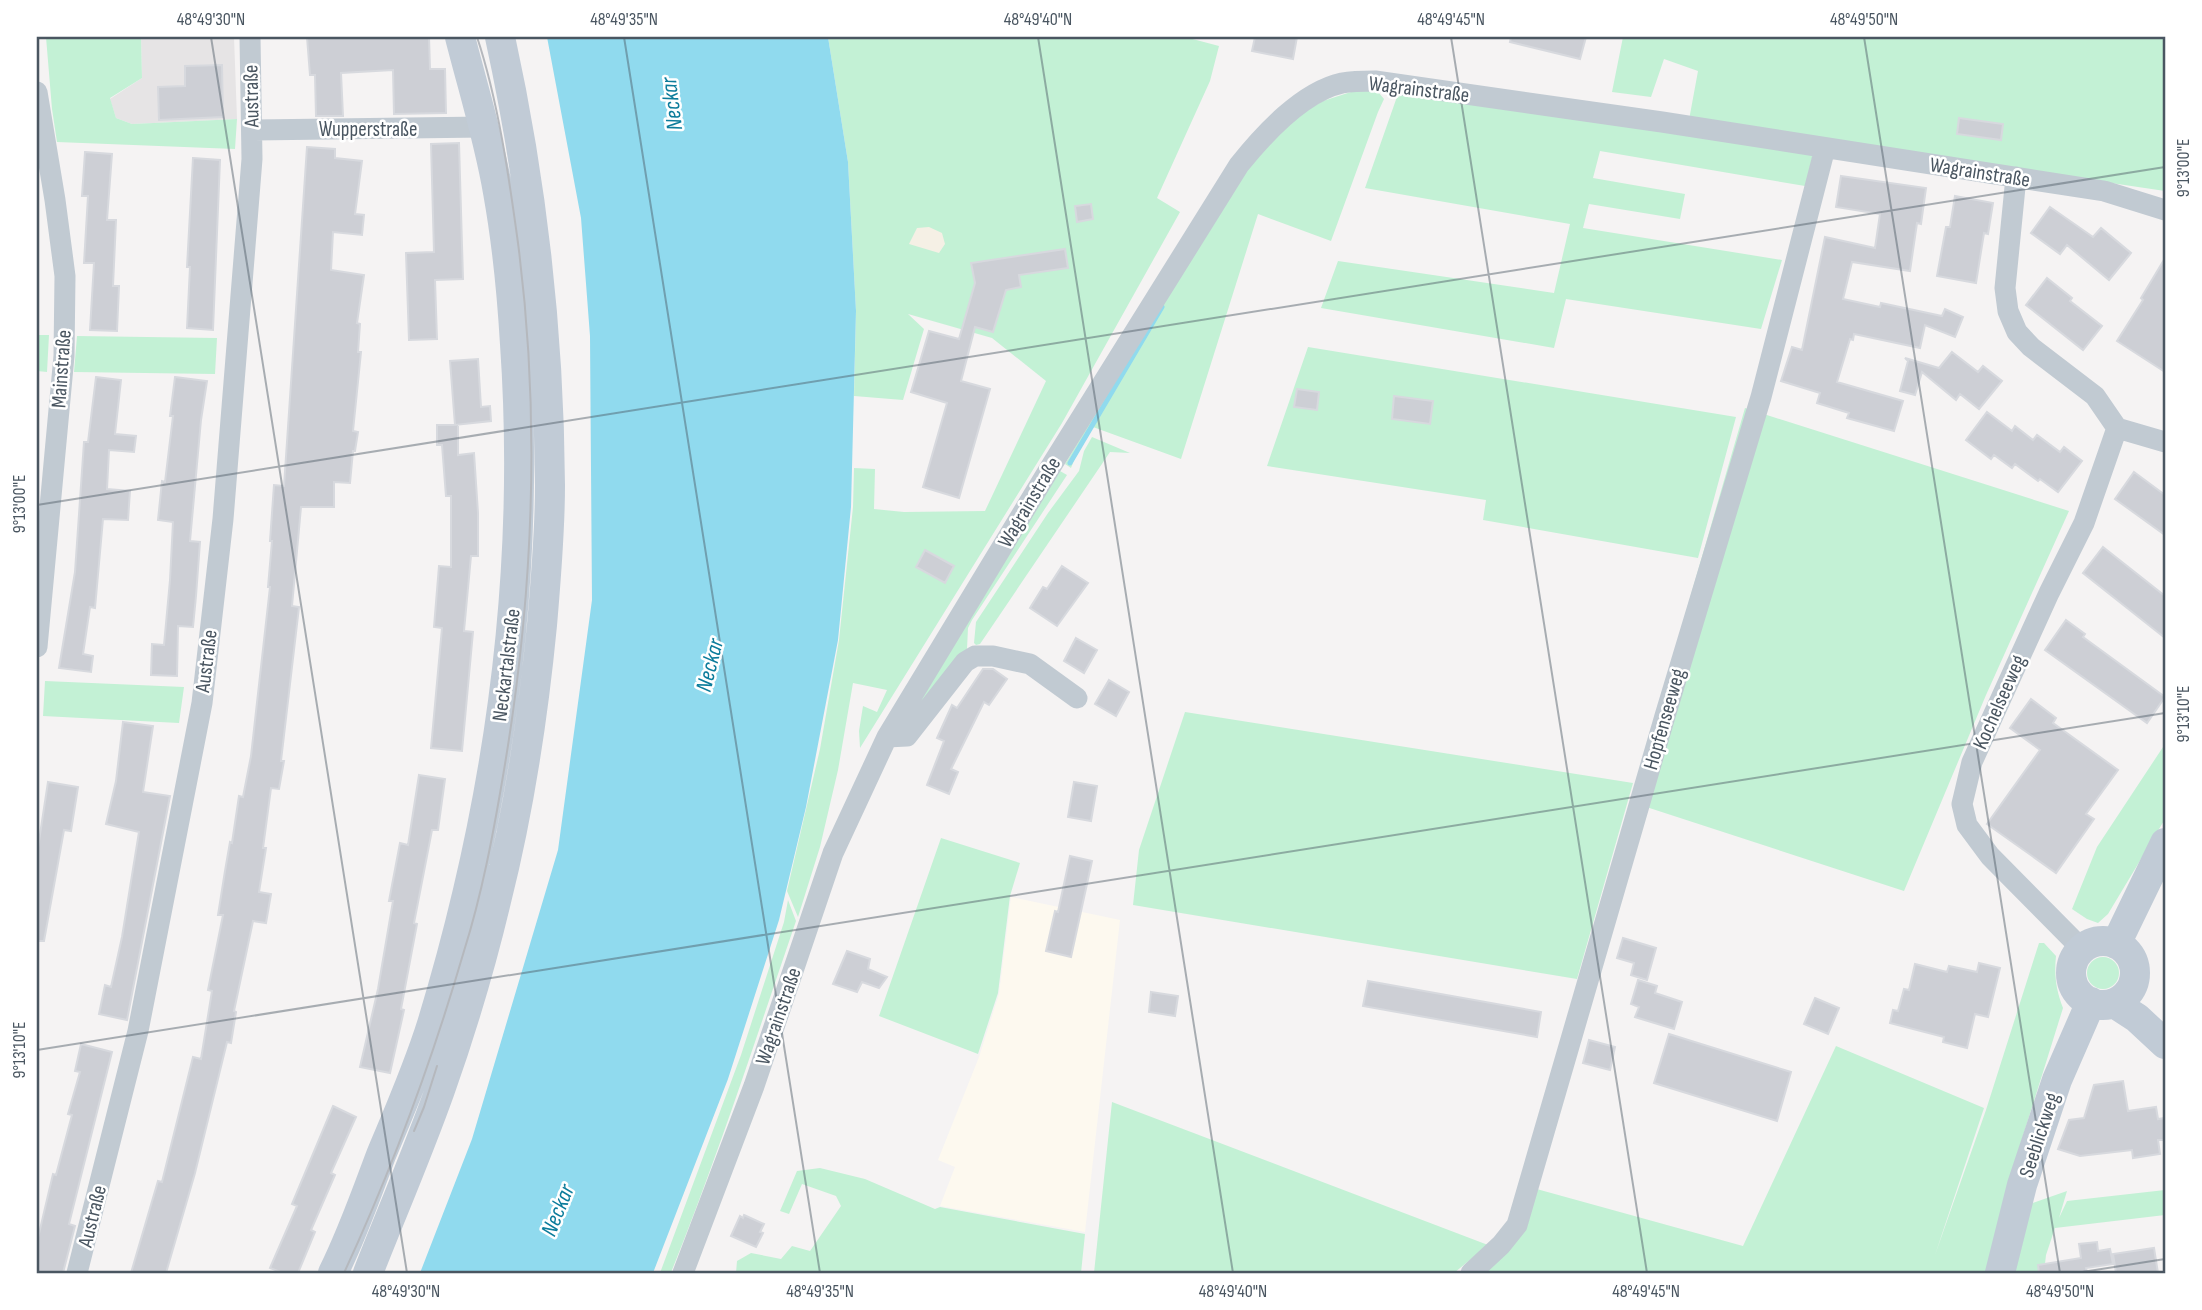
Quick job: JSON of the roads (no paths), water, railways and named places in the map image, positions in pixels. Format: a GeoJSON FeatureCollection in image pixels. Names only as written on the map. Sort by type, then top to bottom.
{"type":"FeatureCollection","features":[{"type":"Feature","properties":{"kind":"main road","name":"Neckartalstraße"},"geometry":{"type":"LineString","coordinates":[[333,1273],[431,1028],[449,964],[486,813],[515,595],[520,487],[519,401],[512,296],[500,204],[484,127],[460,37]]}},
{"type":"Feature","properties":{"kind":"main road","name":"Neckartalstraße"},"geometry":{"type":"LineString","coordinates":[[368,1273],[440,1090],[478,967],[515,819],[535,694],[545,586],[550,488],[547,383],[542,302],[529,201],[500,37]]}},
{"type":"Feature","properties":{"kind":"main road"},"geometry":{"type":"LineString","coordinates":[[2116,944],[2165,843]]}},
{"type":"Feature","properties":{"kind":"main road"},"geometry":{"type":"LineString","coordinates":[[2113,996],[2135,969],[2130,956],[2116,944],[2106,941],[2082,948],[2073,963],[2072,981],[2077,992],[2113,996],[2145,997],[2165,1016]]}},
{"type":"Feature","properties":{"kind":"main road"},"geometry":{"type":"LineString","coordinates":[[2113,996],[2165,1044]]}},
{"type":"Feature","properties":{"kind":"main road","name":"Seeblickweg"},"geometry":{"type":"LineString","coordinates":[[2000,1273],[2022,1185],[2057,1080],[2113,996]]}},
{"type":"Feature","properties":{"kind":"street","name":"Austraße"},"geometry":{"type":"LineString","coordinates":[[77,1273],[138,1031],[202,704],[223,519],[252,159],[250,37]]}},
{"type":"Feature","properties":{"kind":"street","name":"Wagrainstraße"},"geometry":{"type":"LineString","coordinates":[[686,1266],[754,1086],[833,853],[887,737],[1053,463],[1240,165],[1260,139],[1293,109],[1317,94],[1343,83],[1375,81],[1662,122],[2104,191],[2165,210]]}},
{"type":"Feature","properties":{"kind":"street","name":"Mainstraße"},"geometry":{"type":"LineString","coordinates":[[37,92],[65,276],[64,356],[37,647]]}},
{"type":"Feature","properties":{"kind":"street","name":"Wupperstraße"},"geometry":{"type":"LineString","coordinates":[[252,130],[484,127]]}},
{"type":"Feature","properties":{"kind":"street","name":"Hopfenseeweg"},"geometry":{"type":"LineString","coordinates":[[1471,1273],[1511,1236],[1517,1225],[1761,397],[1825,148]]}},
{"type":"Feature","properties":{"kind":"street"},"geometry":{"type":"LineString","coordinates":[[2016,177],[2005,289],[2008,310],[2017,332],[2031,347],[2095,396],[2117,428],[2165,442]]}},
{"type":"Feature","properties":{"kind":"street","name":"Kochelseeweg"},"geometry":{"type":"LineString","coordinates":[[2082,948],[1990,856],[1967,825],[1962,804],[1972,762],[2043,604],[2084,523],[2117,428]]}},
{"type":"Feature","properties":{"kind":"street"},"geometry":{"type":"LineString","coordinates":[[887,737],[907,736],[965,662],[975,656],[993,656],[1030,664],[1077,698]]}},
{"type":"Feature","properties":{"kind":"water","name":"Neckar"},"geometry":{"type":"Polygon","coordinates":[[[547,37],[828,37],[848,162],[856,311],[851,507],[838,640],[806,807],[779,920],[728,1079],[653,1273],[420,1273],[472,1139],[558,850],[592,600],[590,336],[581,218],[547,37]]]}},
{"type":"Feature","properties":{"kind":"waterway"},"geometry":{"type":"LineString","coordinates":[[1070,463],[1162,307]]}},
{"type":"Feature","properties":{"kind":"tram line"},"geometry":{"type":"LineString","coordinates":[[344,1273],[410,1114],[470,930],[499,798],[521,644],[530,510],[530,376],[511,192],[491,86],[477,37]]}},
{"type":"Feature","properties":{"kind":"tram line"},"geometry":{"type":"LineString","coordinates":[[414,1131],[437,1066]]}}]}
